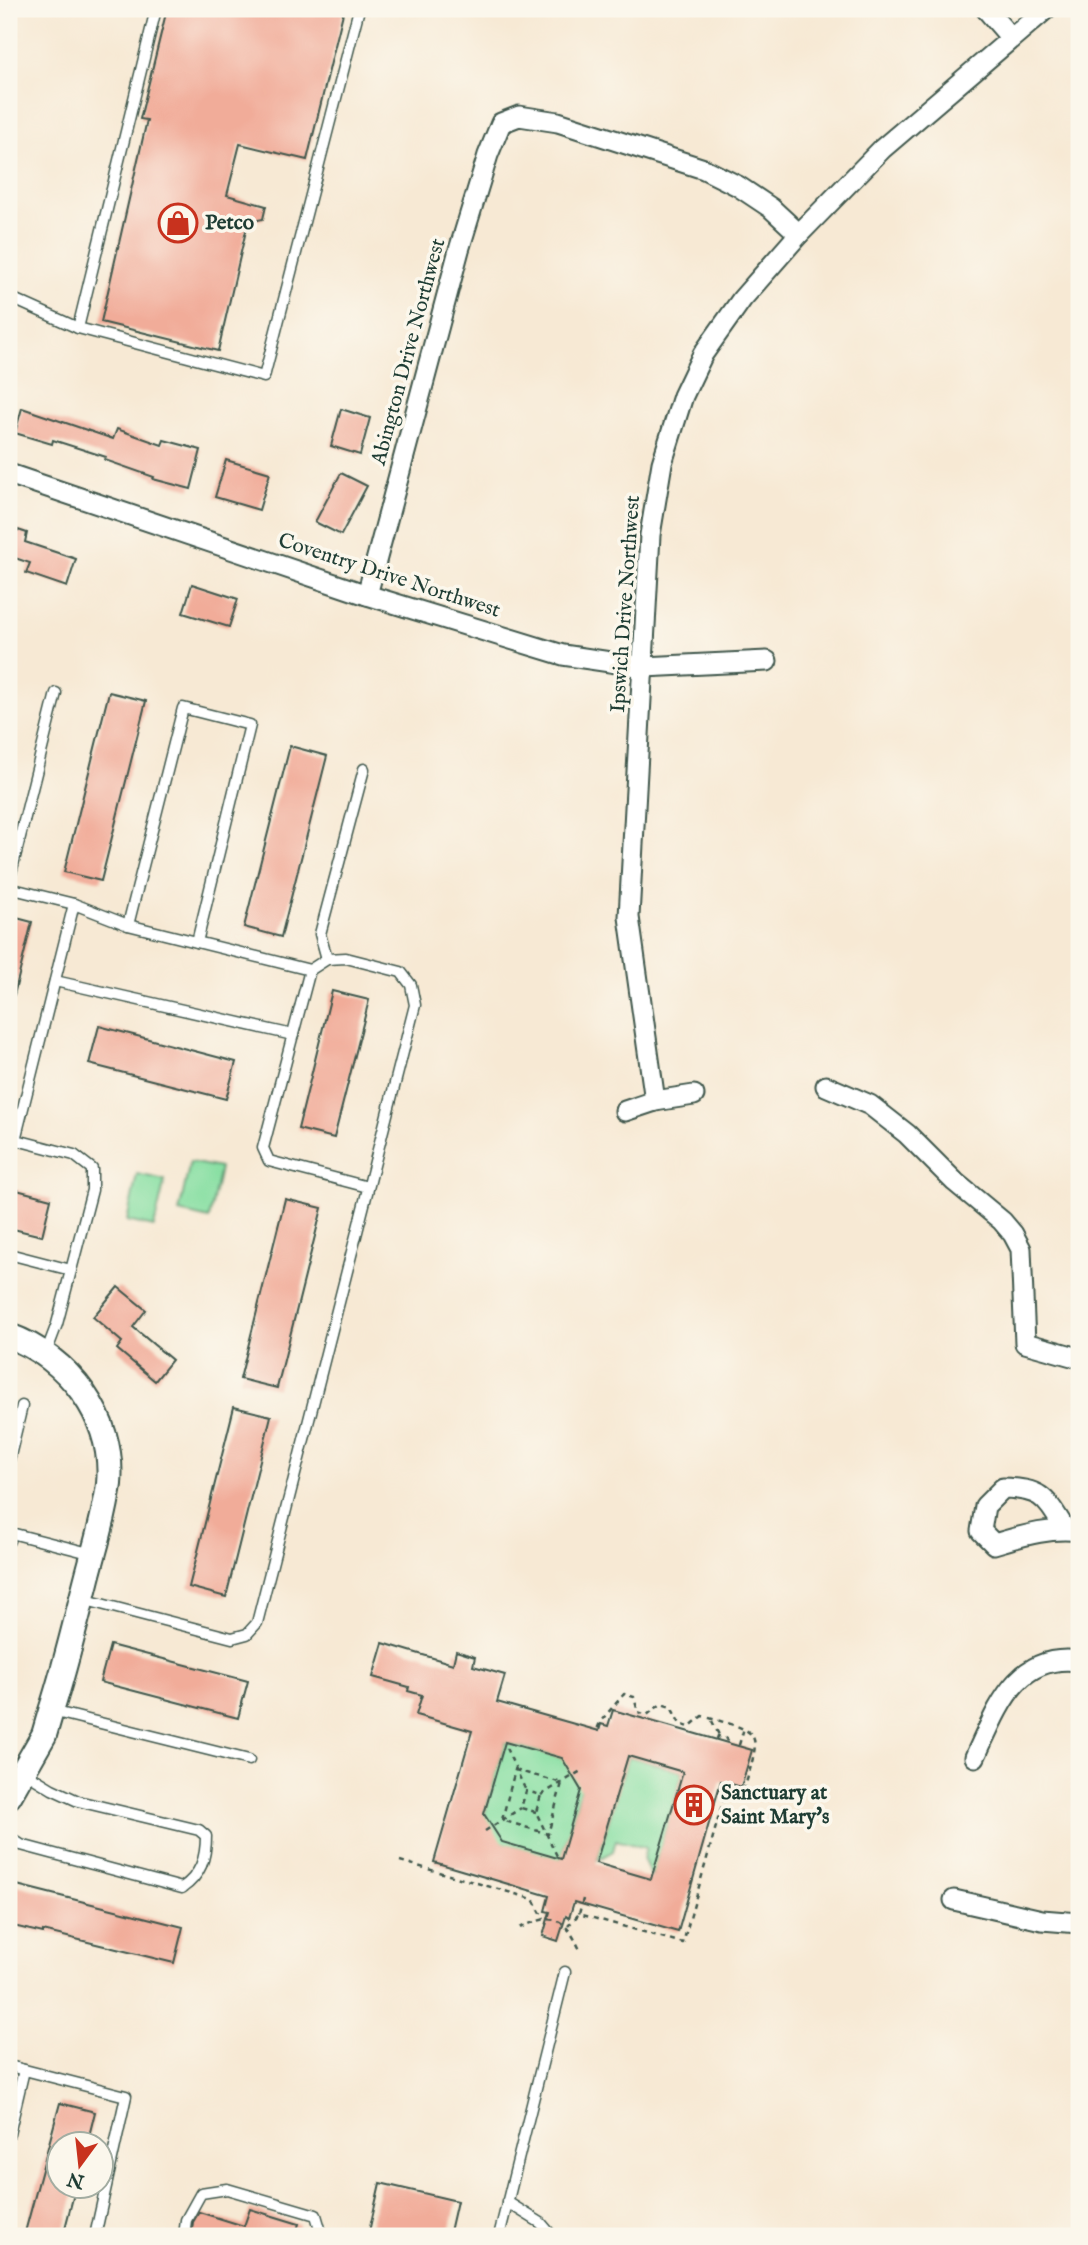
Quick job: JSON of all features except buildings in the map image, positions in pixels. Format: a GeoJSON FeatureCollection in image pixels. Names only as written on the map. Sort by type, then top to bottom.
{"type":"FeatureCollection","features":[{"type":"Feature","properties":{"kind":"street"},"geometry":{"type":"LineString","coordinates":[[986,9],[1011,38]]}},
{"type":"Feature","properties":{"kind":"street","name":"Ipswich Drive Northwest"},"geometry":{"type":"LineString","coordinates":[[655,1101],[629,917],[650,535],[662,463],[683,396],[703,354],[742,299],[799,234],[882,149],[1046,9]]}},
{"type":"Feature","properties":{"kind":"street","name":"Abington Drive Northwest"},"geometry":{"type":"LineString","coordinates":[[367,595],[459,250],[488,155],[502,123],[519,116],[558,122],[704,169],[738,186],[771,208],[799,234]]}},
{"type":"Feature","properties":{"kind":"street","name":"Coventry Drive Northwest"},"geometry":{"type":"LineString","coordinates":[[9,474],[367,595],[563,655],[644,667],[767,661]]}},
{"type":"Feature","properties":{"kind":"street"},"geometry":{"type":"LineString","coordinates":[[826,1086],[870,1105],[908,1134],[955,1182],[1002,1221],[1021,1250],[1025,1343],[1079,1358]]}},
{"type":"Feature","properties":{"kind":"street"},"geometry":{"type":"LineString","coordinates":[[625,1111],[655,1101],[694,1095]]}},
{"type":"Feature","properties":{"kind":"street"},"geometry":{"type":"LineString","coordinates":[[9,1336],[46,1353],[65,1369],[95,1412],[109,1465],[109,1482],[93,1554],[44,1735],[9,1796]]}},
{"type":"Feature","properties":{"kind":"street"},"geometry":{"type":"LineString","coordinates":[[975,1757],[1005,1695],[1022,1675],[1055,1661],[1079,1661]]}},
{"type":"Feature","properties":{"kind":"street"},"geometry":{"type":"LineString","coordinates":[[954,1900],[1042,1920],[1079,1923]]}},
{"type":"Feature","properties":{"kind":"lane"},"geometry":{"type":"LineString","coordinates":[[78,328],[156,9]]}},
{"type":"Feature","properties":{"kind":"lane"},"geometry":{"type":"LineString","coordinates":[[9,298],[78,328],[264,377],[359,9]]}},
{"type":"Feature","properties":{"kind":"lane"},"geometry":{"type":"LineString","coordinates":[[9,881],[56,694]]}},
{"type":"Feature","properties":{"kind":"lane"},"geometry":{"type":"LineString","coordinates":[[128,925],[183,708],[196,711],[250,725],[197,942]]}},
{"type":"Feature","properties":{"kind":"lane"},"geometry":{"type":"LineString","coordinates":[[327,959],[320,934],[364,769]]}},
{"type":"Feature","properties":{"kind":"lane"},"geometry":{"type":"LineString","coordinates":[[9,888],[74,904],[128,925],[310,970]]}},
{"type":"Feature","properties":{"kind":"lane"},"geometry":{"type":"LineString","coordinates":[[46,1353],[57,1324],[92,1190],[92,1169],[74,1155],[12,1139],[74,904]]}},
{"type":"Feature","properties":{"kind":"lane"},"geometry":{"type":"LineString","coordinates":[[82,1599],[232,1638],[247,1634],[257,1623],[415,1005],[411,985],[401,972],[346,958],[327,959],[310,970],[263,1148],[269,1160],[368,1187]]}},
{"type":"Feature","properties":{"kind":"lane"},"geometry":{"type":"LineString","coordinates":[[55,981],[293,1035]]}},
{"type":"Feature","properties":{"kind":"lane"},"geometry":{"type":"LineString","coordinates":[[9,1254],[71,1270]]}},
{"type":"Feature","properties":{"kind":"lane"},"geometry":{"type":"LineString","coordinates":[[9,1460],[22,1406]]}},
{"type":"Feature","properties":{"kind":"lane"},"geometry":{"type":"LineString","coordinates":[[9,1535],[93,1554]]}},
{"type":"Feature","properties":{"kind":"lane"},"geometry":{"type":"LineString","coordinates":[[51,1711],[249,1760]]}},
{"type":"Feature","properties":{"kind":"lane"},"geometry":{"type":"LineString","coordinates":[[9,1837],[21,1845],[182,1888],[192,1881],[202,1866],[206,1852],[206,1836],[199,1830],[78,1801],[24,1772]]}},
{"type":"Feature","properties":{"kind":"lane"},"geometry":{"type":"LineString","coordinates":[[499,2236],[565,1972]]}},
{"type":"Feature","properties":{"kind":"lane"},"geometry":{"type":"LineString","coordinates":[[9,2066],[126,2096],[95,2236]]}},
{"type":"Feature","properties":{"kind":"lane"},"geometry":{"type":"LineString","coordinates":[[9,2134],[24,2070]]}},
{"type":"Feature","properties":{"kind":"lane"},"geometry":{"type":"LineString","coordinates":[[184,2236],[186,2220],[201,2193],[227,2189],[316,2215],[320,2236]]}},
{"type":"Feature","properties":{"kind":"lane"},"geometry":{"type":"LineString","coordinates":[[507,2202],[541,2223],[552,2236]]}},
{"type":"Feature","properties":{"kind":"path"},"geometry":{"type":"LineString","coordinates":[[579,1914],[683,1943],[726,1791],[731,1787],[744,1790],[755,1751],[753,1736],[744,1728],[702,1716],[689,1727],[680,1724],[671,1707],[661,1704],[647,1715],[638,1712],[634,1697],[624,1694],[597,1730]]}},
{"type":"Feature","properties":{"kind":"path"},"geometry":{"type":"LineString","coordinates":[[712,1719],[718,1738],[727,1739],[726,1742]]}},
{"type":"Feature","properties":{"kind":"path"},"geometry":{"type":"LineString","coordinates":[[739,1745],[744,1728]]}},
{"type":"Feature","properties":{"kind":"path"},"geometry":{"type":"LineString","coordinates":[[485,1831],[521,1808],[526,1791],[506,1748]]}},
{"type":"Feature","properties":{"kind":"path"},"geometry":{"type":"LineString","coordinates":[[515,1770],[562,1783]]}},
{"type":"Feature","properties":{"kind":"path"},"geometry":{"type":"LineString","coordinates":[[502,1820],[515,1770]]}},
{"type":"Feature","properties":{"kind":"path"},"geometry":{"type":"LineString","coordinates":[[536,1812],[541,1795],[581,1771]]}},
{"type":"Feature","properties":{"kind":"path"},"geometry":{"type":"LineString","coordinates":[[548,1833],[562,1783]]}},
{"type":"Feature","properties":{"kind":"path"},"geometry":{"type":"LineString","coordinates":[[526,1791],[541,1795]]}},
{"type":"Feature","properties":{"kind":"path"},"geometry":{"type":"LineString","coordinates":[[521,1808],[536,1812],[557,1856]]}},
{"type":"Feature","properties":{"kind":"path"},"geometry":{"type":"LineString","coordinates":[[502,1820],[548,1833]]}},
{"type":"Feature","properties":{"kind":"path"},"geometry":{"type":"LineString","coordinates":[[400,1861],[533,1899],[544,1919]]}},
{"type":"Feature","properties":{"kind":"path"},"geometry":{"type":"LineString","coordinates":[[568,1926],[579,1914],[583,1899]]}},
{"type":"Feature","properties":{"kind":"path"},"geometry":{"type":"LineString","coordinates":[[520,1928],[544,1919],[555,1919],[568,1926],[580,1950]]}},
{"type":"Feature","properties":{"kind":"green space"},"geometry":{"type":"Polygon","coordinates":[[[190,1162],[220,1168],[209,1219],[179,1212],[190,1162]]]}},
{"type":"Feature","properties":{"kind":"green space"},"geometry":{"type":"Polygon","coordinates":[[[137,1174],[165,1180],[154,1227],[127,1221],[137,1174]]]}},
{"type":"Feature","properties":{"kind":"green space"},"geometry":{"type":"Polygon","coordinates":[[[505,1742],[581,1763],[585,1775],[561,1860],[487,1838],[480,1828],[505,1742]]]}},
{"type":"Feature","properties":{"kind":"green space"},"geometry":{"type":"Polygon","coordinates":[[[628,1756],[683,1772],[652,1877],[643,1859],[646,1848],[616,1840],[613,1851],[597,1860],[628,1756]]]}},
{"type":"Feature","properties":{"kind":"place","name":"Petco"},"geometry":{"type":"Point","coordinates":[178,223]}},
{"type":"Feature","properties":{"kind":"place","name":"Sanctuary at Saint Mary's"},"geometry":{"type":"Point","coordinates":[694,1805]}}]}
